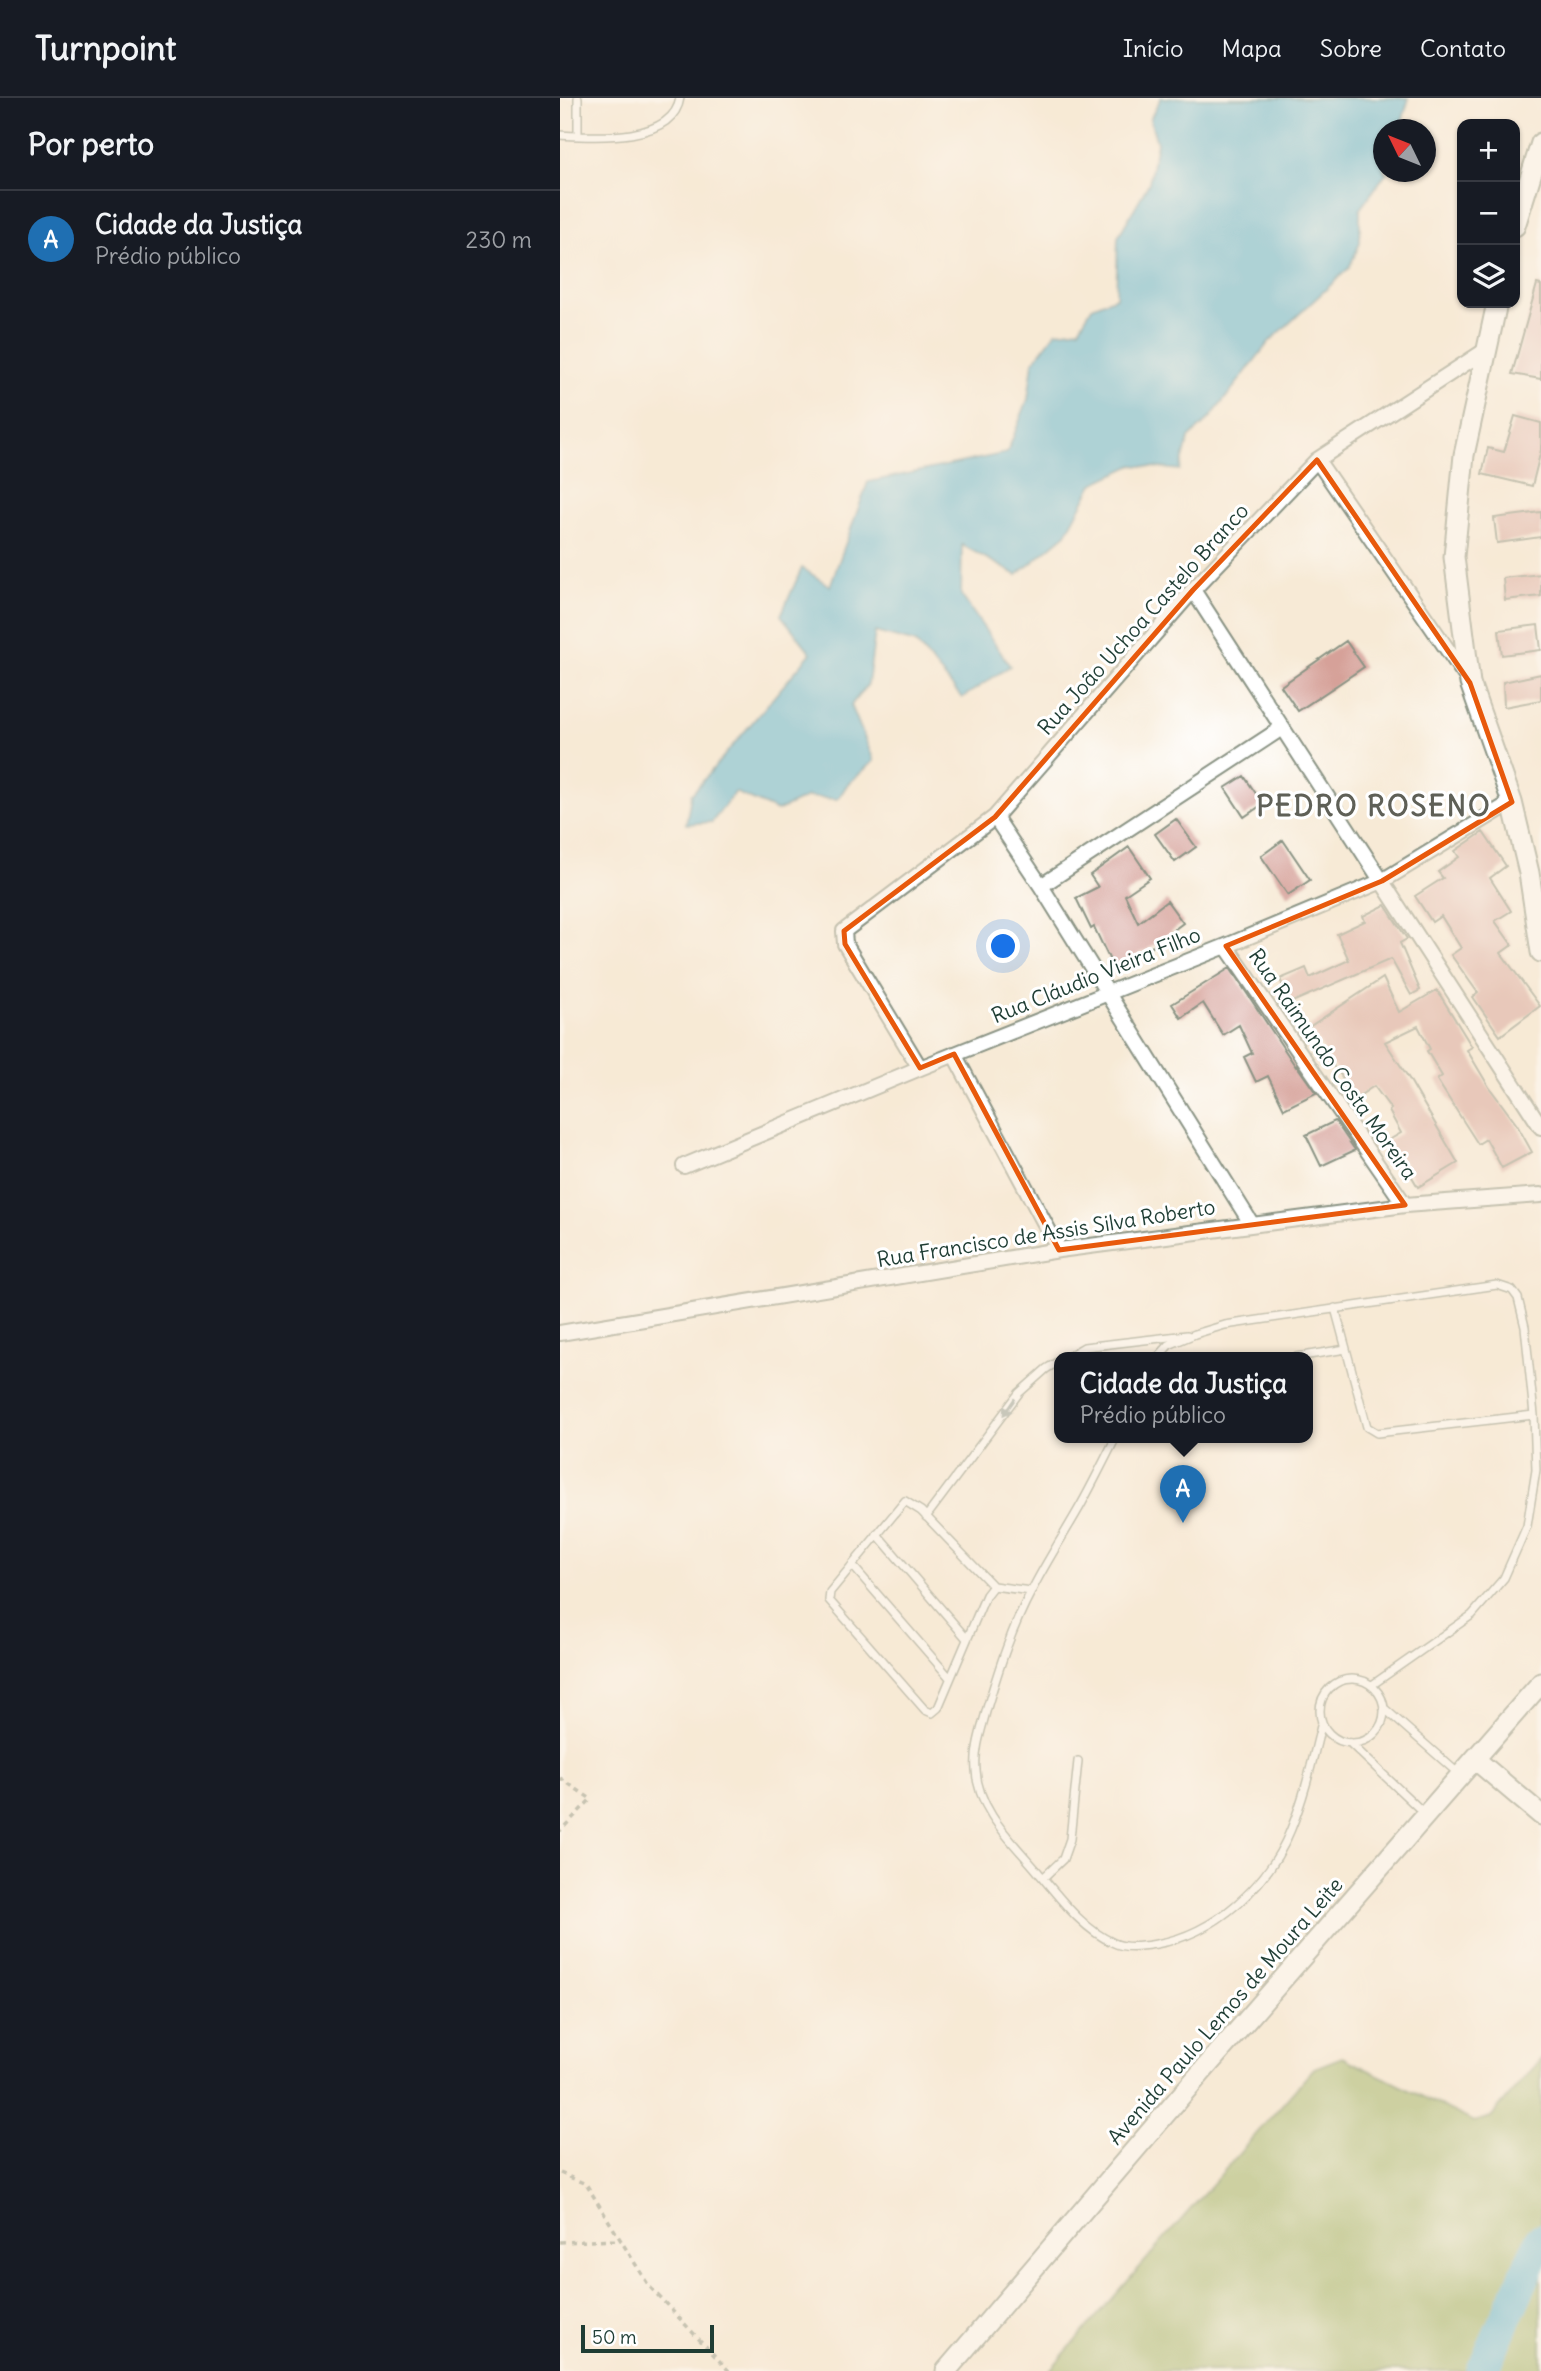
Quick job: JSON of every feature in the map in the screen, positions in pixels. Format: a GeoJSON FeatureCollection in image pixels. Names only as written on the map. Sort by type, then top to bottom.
{"type":"FeatureCollection","features":[{"type":"Feature","properties":{"kind":"street"},"geometry":{"type":"LineString","coordinates":[[1520,210],[1541,143]]}},
{"type":"Feature","properties":{"kind":"street"},"geometry":{"type":"LineString","coordinates":[[1496,308],[1464,454],[1454,557],[1470,683],[1512,802],[1529,873],[1541,952]]}},
{"type":"Feature","properties":{"kind":"street","name":"Rua João Uchoa Castelo Branco"},"geometry":{"type":"LineString","coordinates":[[920,1068],[845,944],[844,931],[995,817],[1193,590],[1317,460],[1486,350]]}},
{"type":"Feature","properties":{"kind":"street"},"geometry":{"type":"LineString","coordinates":[[1317,460],[1470,683]]}},
{"type":"Feature","properties":{"kind":"street"},"geometry":{"type":"LineString","coordinates":[[1193,590],[1541,1127]]}},
{"type":"Feature","properties":{"kind":"street"},"geometry":{"type":"LineString","coordinates":[[1041,886],[1282,728]]}},
{"type":"Feature","properties":{"kind":"street","name":"Rua Cláudio Vieira Filho"},"geometry":{"type":"LineString","coordinates":[[684,1166],[1382,881],[1512,802]]}},
{"type":"Feature","properties":{"kind":"street"},"geometry":{"type":"LineString","coordinates":[[995,817],[1041,886],[1251,1223]]}},
{"type":"Feature","properties":{"kind":"street","name":"Rua Raimundo Costa Moreira"},"geometry":{"type":"LineString","coordinates":[[1226,946],[1405,1205]]}},
{"type":"Feature","properties":{"kind":"street"},"geometry":{"type":"LineString","coordinates":[[954,1054],[1059,1250]]}},
{"type":"Feature","properties":{"kind":"street","name":"Rua Francisco de Assis Silva Roberto"},"geometry":{"type":"LineString","coordinates":[[560,1334],[1059,1250],[1405,1205],[1541,1195]]}},
{"type":"Feature","properties":{"kind":"street","name":"Avenida Paulo Lemos de Moura Leite"},"geometry":{"type":"LineString","coordinates":[[946,2371],[1541,1683]]}},
{"type":"Feature","properties":{"kind":"street"},"geometry":{"type":"LineString","coordinates":[[1476,1760],[1541,1815]]}},
{"type":"Feature","properties":{"kind":"lane"},"geometry":{"type":"LineString","coordinates":[[578,98],[578,136]]}},
{"type":"Feature","properties":{"kind":"lane"},"geometry":{"type":"LineString","coordinates":[[560,135],[611,138],[662,125],[679,105],[680,98]]}},
{"type":"Feature","properties":{"kind":"lane"},"geometry":{"type":"LineString","coordinates":[[1163,1352],[1169,1345],[1225,1325],[1497,1285],[1512,1290],[1518,1297],[1525,1327],[1534,1415],[1536,1470],[1527,1526],[1504,1578],[1472,1615],[1372,1685]]}},
{"type":"Feature","properties":{"kind":"lane"},"geometry":{"type":"LineString","coordinates":[[1335,1308],[1367,1427],[1371,1431],[1377,1433],[1534,1415]]}},
{"type":"Feature","properties":{"kind":"lane"},"geometry":{"type":"LineString","coordinates":[[1075,1352],[1084,1346],[1195,1334]]}},
{"type":"Feature","properties":{"kind":"lane"},"geometry":{"type":"LineString","coordinates":[[1313,1354],[1346,1349]]}},
{"type":"Feature","properties":{"kind":"lane"},"geometry":{"type":"LineString","coordinates":[[926,1517],[1019,1393],[1054,1364]]}},
{"type":"Feature","properties":{"kind":"lane"},"geometry":{"type":"LineString","coordinates":[[1113,1443],[1083,1503],[1031,1591],[999,1666],[978,1742],[975,1769],[979,1792],[989,1812],[1043,1878],[1094,1932],[1117,1944],[1140,1947],[1169,1942],[1199,1931],[1228,1912],[1252,1889],[1273,1863],[1291,1830],[1322,1722]]}},
{"type":"Feature","properties":{"kind":"lane"},"geometry":{"type":"LineString","coordinates":[[993,1586],[986,1595],[938,1708],[932,1713],[925,1710],[829,1600],[830,1592],[905,1501],[926,1517],[993,1586],[1031,1591]]}},
{"type":"Feature","properties":{"kind":"lane"},"geometry":{"type":"LineString","coordinates":[[877,1534],[967,1639]]}},
{"type":"Feature","properties":{"kind":"lane"},"geometry":{"type":"LineString","coordinates":[[852,1565],[950,1678]]}},
{"type":"Feature","properties":{"kind":"lane"},"geometry":{"type":"LineString","coordinates":[[1350,1743],[1368,1740],[1375,1734],[1381,1727],[1385,1709],[1383,1700],[1372,1685],[1355,1679],[1337,1683],[1324,1696],[1320,1713],[1322,1722],[1333,1737],[1350,1743],[1426,1815]]}},
{"type":"Feature","properties":{"kind":"lane"},"geometry":{"type":"LineString","coordinates":[[1385,1709],[1460,1775]]}},
{"type":"Feature","properties":{"kind":"lane"},"geometry":{"type":"LineString","coordinates":[[1043,1878],[1063,1859],[1069,1839],[1079,1761]]}},
{"type":"Feature","properties":{"kind":"path"},"geometry":{"type":"LineString","coordinates":[[560,1778],[591,1799],[560,1831]]}},
{"type":"Feature","properties":{"kind":"path"},"geometry":{"type":"LineString","coordinates":[[560,2173],[586,2184],[649,2286],[729,2371]]}},
{"type":"Feature","properties":{"kind":"path"},"geometry":{"type":"LineString","coordinates":[[560,2242],[621,2241]]}},
{"type":"Feature","properties":{"kind":"highlighted area"},"geometry":{"type":"Polygon","coordinates":[[[1317,460],[1470,683],[1512,802],[1382,881],[1226,946],[1405,1205],[1059,1250],[954,1054],[920,1068],[845,944],[844,931],[995,817],[1193,590],[1317,460]]]}},
{"type":"Feature","properties":{"kind":"green space"},"geometry":{"type":"Polygon","coordinates":[[[1342,2057],[1474,2122],[1491,2117],[1541,2059],[1541,2371],[1049,2371],[1314,2068],[1342,2057]]]}},
{"type":"Feature","properties":{"kind":"water"},"geometry":{"type":"Polygon","coordinates":[[[1161,98],[1409,98],[1403,119],[1373,119],[1373,182],[1380,182],[1360,209],[1360,243],[1349,268],[1269,342],[1210,418],[1189,438],[1180,470],[1133,465],[1093,484],[1066,534],[1017,575],[962,545],[961,595],[1010,666],[962,698],[916,643],[875,632],[868,684],[851,705],[874,761],[847,785],[838,799],[807,797],[777,811],[735,792],[712,822],[686,824],[691,795],[811,653],[781,615],[802,568],[830,586],[868,482],[1007,453],[1028,399],[1033,362],[1056,332],[1079,329],[1092,307],[1116,297],[1118,237],[1149,183],[1157,143],[1150,119],[1161,98]]]}},
{"type":"Feature","properties":{"kind":"building"},"geometry":{"type":"Polygon","coordinates":[[[1537,284],[1541,285],[1541,379],[1512,374],[1537,284]]]}},
{"type":"Feature","properties":{"kind":"building"},"geometry":{"type":"Polygon","coordinates":[[[1515,416],[1541,423],[1541,450],[1532,486],[1482,474],[1488,448],[1504,452],[1515,416]]]}},
{"type":"Feature","properties":{"kind":"building"},"geometry":{"type":"Polygon","coordinates":[[[1541,512],[1541,537],[1497,543],[1494,518],[1541,512]]]}},
{"type":"Feature","properties":{"kind":"building"},"geometry":{"type":"Polygon","coordinates":[[[1541,574],[1541,596],[1505,600],[1503,578],[1541,574]]]}},
{"type":"Feature","properties":{"kind":"building"},"geometry":{"type":"Polygon","coordinates":[[[1538,625],[1541,650],[1502,655],[1499,630],[1538,625]]]}},
{"type":"Feature","properties":{"kind":"building"},"geometry":{"type":"Polygon","coordinates":[[[1346,641],[1364,667],[1298,711],[1281,686],[1346,641]]]}},
{"type":"Feature","properties":{"kind":"building"},"geometry":{"type":"Polygon","coordinates":[[[1541,674],[1541,700],[1504,707],[1503,682],[1541,674]]]}},
{"type":"Feature","properties":{"kind":"building"},"geometry":{"type":"Polygon","coordinates":[[[1244,776],[1263,804],[1244,817],[1225,788],[1244,776]]]}},
{"type":"Feature","properties":{"kind":"building"},"geometry":{"type":"Polygon","coordinates":[[[1176,819],[1196,847],[1175,862],[1155,834],[1176,819]]]}},
{"type":"Feature","properties":{"kind":"building"},"geometry":{"type":"Polygon","coordinates":[[[1483,832],[1506,866],[1490,878],[1511,911],[1495,921],[1512,945],[1501,953],[1540,1006],[1500,1036],[1473,997],[1478,993],[1451,955],[1461,948],[1441,916],[1432,922],[1415,896],[1443,878],[1438,872],[1459,857],[1455,851],[1483,832]]]}},
{"type":"Feature","properties":{"kind":"building"},"geometry":{"type":"Polygon","coordinates":[[[1283,840],[1310,880],[1288,895],[1261,856],[1283,840]]]}},
{"type":"Feature","properties":{"kind":"building"},"geometry":{"type":"Polygon","coordinates":[[[1129,847],[1150,878],[1125,895],[1138,923],[1167,901],[1183,923],[1147,950],[1113,967],[1094,927],[1091,929],[1076,898],[1098,887],[1090,875],[1129,847]]]}},
{"type":"Feature","properties":{"kind":"building"},"geometry":{"type":"Polygon","coordinates":[[[1385,905],[1407,939],[1400,943],[1420,990],[1411,995],[1391,959],[1290,1003],[1280,979],[1306,968],[1310,978],[1349,960],[1337,934],[1365,921],[1363,916],[1385,905]]]}},
{"type":"Feature","properties":{"kind":"building"},"geometry":{"type":"Polygon","coordinates":[[[1230,968],[1316,1093],[1284,1109],[1268,1076],[1256,1082],[1244,1057],[1252,1053],[1239,1025],[1223,1035],[1203,1003],[1181,1018],[1172,1004],[1230,968]]]}},
{"type":"Feature","properties":{"kind":"building"},"geometry":{"type":"Polygon","coordinates":[[[1383,978],[1399,1012],[1437,990],[1472,1047],[1467,1050],[1532,1152],[1502,1168],[1486,1139],[1478,1144],[1437,1080],[1442,1076],[1427,1051],[1430,1049],[1418,1026],[1385,1042],[1458,1163],[1418,1187],[1401,1158],[1395,1161],[1384,1143],[1401,1133],[1389,1111],[1391,1109],[1374,1086],[1356,1098],[1309,1027],[1383,978]]]}},
{"type":"Feature","properties":{"kind":"building"},"geometry":{"type":"Polygon","coordinates":[[[1335,1121],[1355,1150],[1321,1166],[1306,1135],[1335,1121]]]}},
{"type":"Feature","properties":{"kind":"waterway"},"geometry":{"type":"LineString","coordinates":[[1482,2371],[1541,2239]]}},
{"type":"Feature","properties":{"kind":"place","name":"Cidade da Justiça"},"geometry":{"type":"Point","coordinates":[1183,1523]}},
{"type":"Feature","properties":{"kind":"district","name":"PEDRO ROSENO"},"geometry":{"type":"Point","coordinates":[1374,806]}}]}
